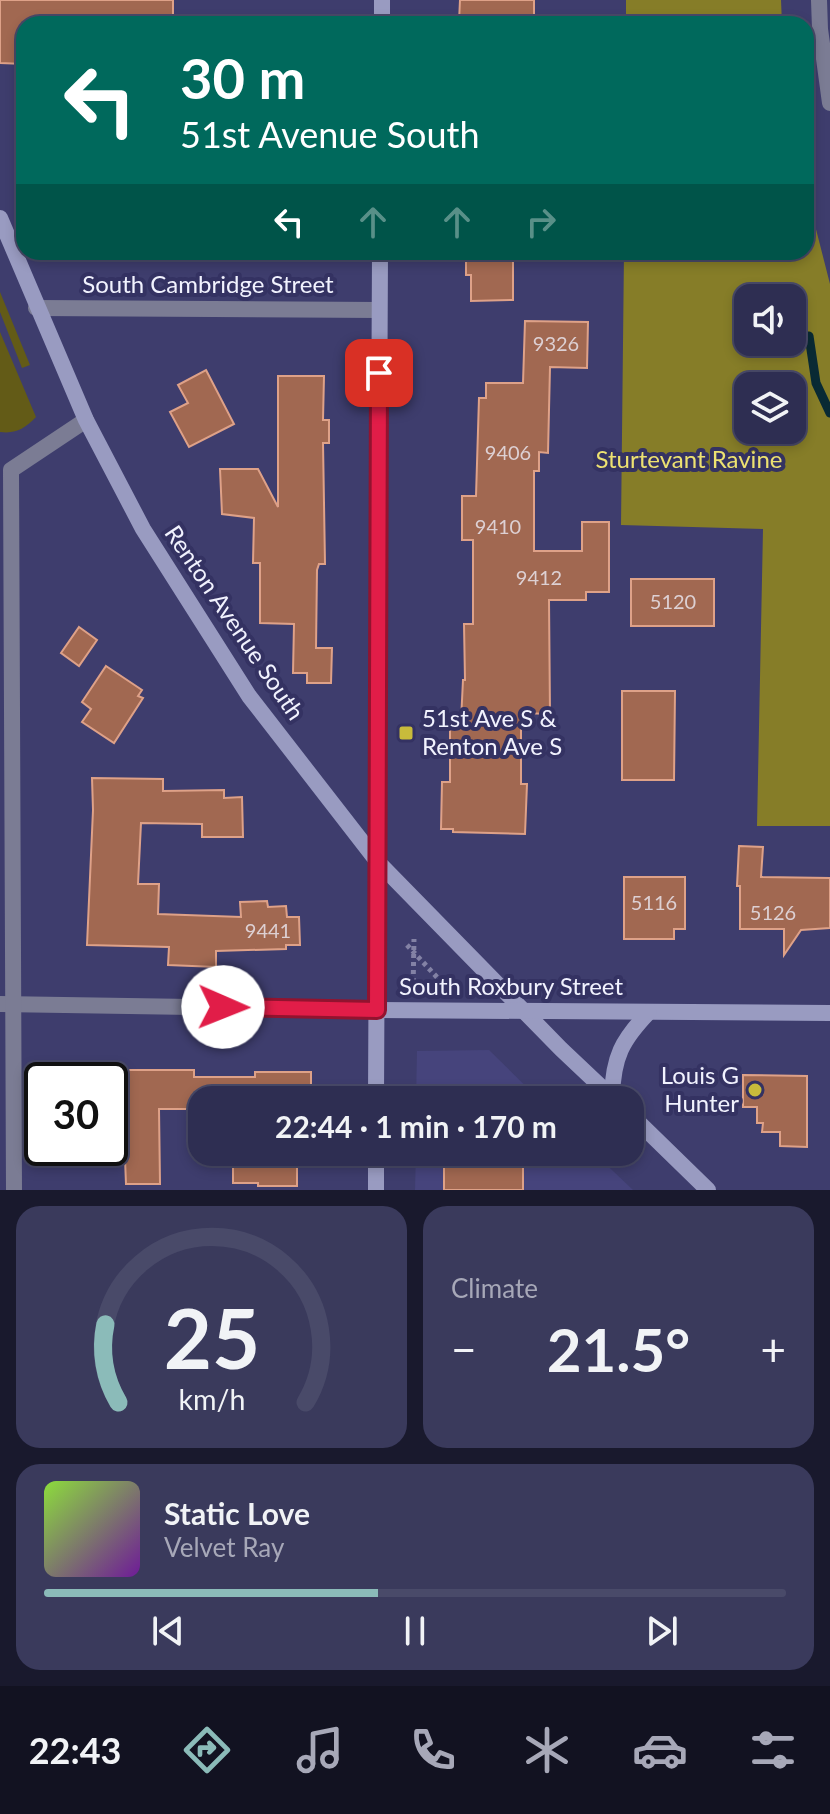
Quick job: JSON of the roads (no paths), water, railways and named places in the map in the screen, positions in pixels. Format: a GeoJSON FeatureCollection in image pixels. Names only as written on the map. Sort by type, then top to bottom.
{"type":"FeatureCollection","features":[{"type":"Feature","properties":{"kind":"street"},"geometry":{"type":"LineString","coordinates":[[819,0],[830,103]]}},
{"type":"Feature","properties":{"kind":"street","name":"Renton Avenue South"},"geometry":{"type":"LineString","coordinates":[[0,218],[16,258]]}},
{"type":"Feature","properties":{"kind":"street","name":"Renton Avenue South"},"geometry":{"type":"LineString","coordinates":[[17,260],[86,420],[143,529],[249,696],[377,861],[602,1086]]}},
{"type":"Feature","properties":{"kind":"street"},"geometry":{"type":"LineString","coordinates":[[376,1086],[380,260]]}},
{"type":"Feature","properties":{"kind":"street","name":"South Cambridge Street"},"geometry":{"type":"LineString","coordinates":[[36,308],[379,310]]}},
{"type":"Feature","properties":{"kind":"street"},"geometry":{"type":"LineString","coordinates":[[14,1190],[7,1004],[6,465],[86,420]]}},
{"type":"Feature","properties":{"kind":"street","name":"South Roxbury Street"},"geometry":{"type":"LineString","coordinates":[[7,1004],[830,1013]]}},
{"type":"Feature","properties":{"kind":"street"},"geometry":{"type":"LineString","coordinates":[[613,1086],[612,1076],[618,1054],[630,1033],[649,1012]]}},
{"type":"Feature","properties":{"kind":"street"},"geometry":{"type":"LineString","coordinates":[[644,1128],[708,1190]]}},
{"type":"Feature","properties":{"kind":"street"},"geometry":{"type":"LineString","coordinates":[[376,1166],[376,1190]]}},
{"type":"Feature","properties":{"kind":"waterway"},"geometry":{"type":"LineString","coordinates":[[809,336],[816,383],[830,413]]}},
{"type":"Feature","properties":{"kind":"place","name":"51st Ave S & Renton Ave S"},"geometry":{"type":"Point","coordinates":[406,733]}},
{"type":"Feature","properties":{"kind":"place","name":"Louis G Hunter"},"geometry":{"type":"Point","coordinates":[755,1090]}},
{"type":"Feature","properties":{"kind":"park label","name":"Sturtevant Ravine"},"geometry":{"type":"Point","coordinates":[689,460]}}]}
